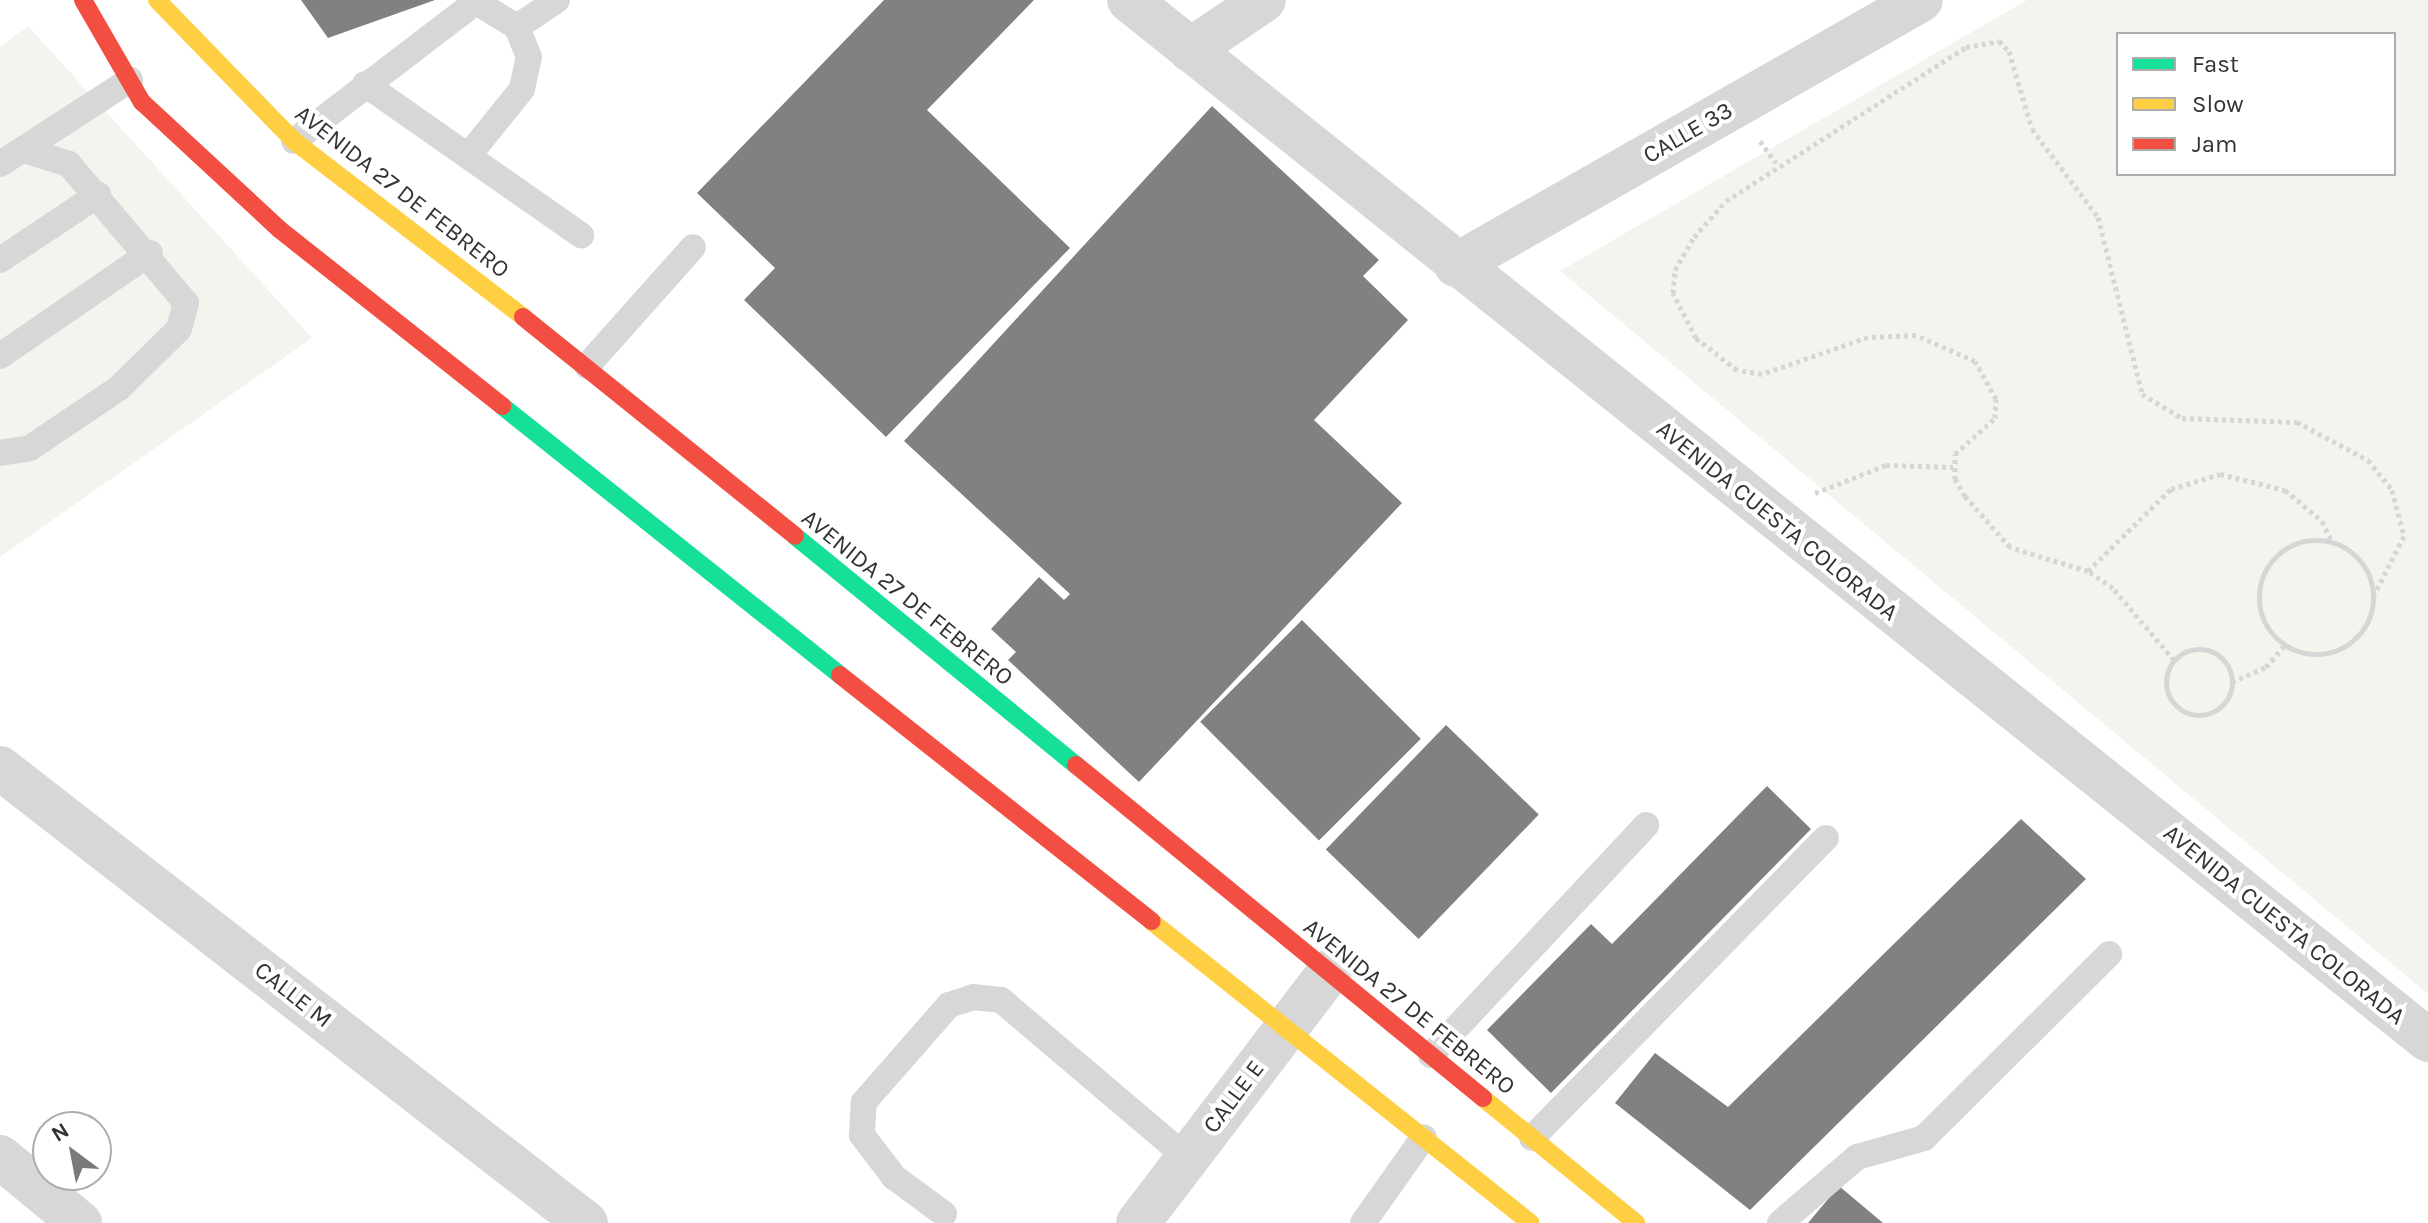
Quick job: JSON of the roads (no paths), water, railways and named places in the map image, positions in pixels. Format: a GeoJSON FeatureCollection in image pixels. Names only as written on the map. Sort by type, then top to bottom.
{"type":"FeatureCollection","features":[{"type":"Feature","properties":{"kind":"main road"},"geometry":{"type":"LineString","coordinates":[[83,0],[142,102],[279,229],[1287,1026],[1531,1223]]}},
{"type":"Feature","properties":{"kind":"main road","name":"AVENIDA 27 DE FEBRERO"},"geometry":{"type":"LineString","coordinates":[[157,0],[294,141],[587,366],[1636,1223]]}},
{"type":"Feature","properties":{"kind":"street","name":"AVENIDA CUESTA COLORADA"},"geometry":{"type":"LineString","coordinates":[[1129,0],[1456,265],[2428,1040]]}},
{"type":"Feature","properties":{"kind":"street"},"geometry":{"type":"LineString","coordinates":[[1190,50],[1264,0]]}},
{"type":"Feature","properties":{"kind":"street","name":"CALLE 33"},"geometry":{"type":"LineString","coordinates":[[1456,265],[1921,0]]}},
{"type":"Feature","properties":{"kind":"street","name":"CALLE M"},"geometry":{"type":"LineString","coordinates":[[0,768],[586,1223]]}},
{"type":"Feature","properties":{"kind":"street","name":"CALLE E"},"geometry":{"type":"LineString","coordinates":[[1138,1223],[1330,971]]}},
{"type":"Feature","properties":{"kind":"street"},"geometry":{"type":"LineString","coordinates":[[0,1157],[80,1223]]}},
{"type":"Feature","properties":{"kind":"lane"},"geometry":{"type":"LineString","coordinates":[[517,27],[557,0]]}},
{"type":"Feature","properties":{"kind":"lane"},"geometry":{"type":"LineString","coordinates":[[294,141],[476,2],[517,27],[529,57],[522,89],[468,156]]}},
{"type":"Feature","properties":{"kind":"lane"},"geometry":{"type":"LineString","coordinates":[[0,164],[130,80]]}},
{"type":"Feature","properties":{"kind":"lane"},"geometry":{"type":"LineString","coordinates":[[365,84],[581,235]]}},
{"type":"Feature","properties":{"kind":"lane"},"geometry":{"type":"LineString","coordinates":[[0,453],[30,448],[119,388],[179,329],[186,303],[150,253],[69,164],[24,150]]}},
{"type":"Feature","properties":{"kind":"lane"},"geometry":{"type":"LineString","coordinates":[[0,260],[98,195]]}},
{"type":"Feature","properties":{"kind":"lane"},"geometry":{"type":"LineString","coordinates":[[587,366],[693,247]]}},
{"type":"Feature","properties":{"kind":"lane"},"geometry":{"type":"LineString","coordinates":[[0,356],[150,253]]}},
{"type":"Feature","properties":{"kind":"lane"},"geometry":{"type":"LineString","coordinates":[[1431,1055],[1646,825]]}},
{"type":"Feature","properties":{"kind":"lane"},"geometry":{"type":"LineString","coordinates":[[1532,1138],[1826,838]]}},
{"type":"Feature","properties":{"kind":"lane"},"geometry":{"type":"LineString","coordinates":[[1780,1223],[1857,1157],[1924,1138],[2109,954]]}},
{"type":"Feature","properties":{"kind":"lane"},"geometry":{"type":"LineString","coordinates":[[944,1214],[894,1177],[862,1135],[864,1102],[949,1005],[973,997],[1001,1000],[1187,1158]]}},
{"type":"Feature","properties":{"kind":"lane"},"geometry":{"type":"LineString","coordinates":[[1363,1223],[1424,1137]]}}]}
